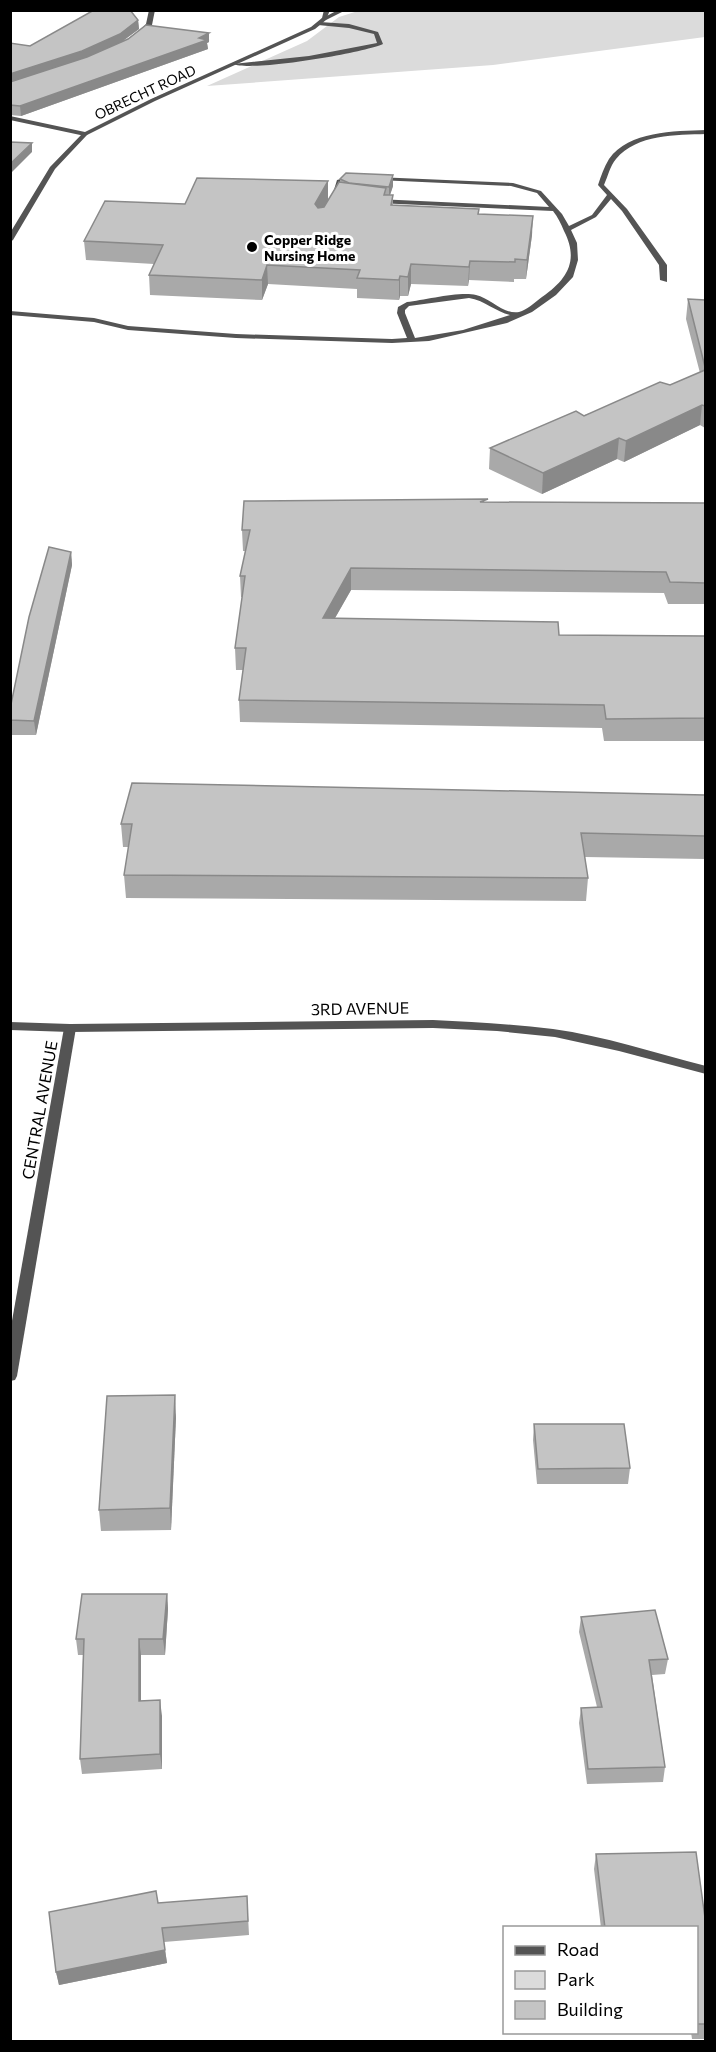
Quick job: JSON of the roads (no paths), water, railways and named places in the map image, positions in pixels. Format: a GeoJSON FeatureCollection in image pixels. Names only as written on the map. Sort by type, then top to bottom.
{"type":"FeatureCollection","features":[{"type":"Feature","properties":{"kind":"street"},"geometry":{"type":"LineString","coordinates":[[126,44],[149,25],[152,10]]}},
{"type":"Feature","properties":{"kind":"street"},"geometry":{"type":"LineString","coordinates":[[236,64],[280,63],[335,55],[380,44],[376,33],[322,21],[327,10]]}},
{"type":"Feature","properties":{"kind":"street","name":"OBRECHT ROAD"},"geometry":{"type":"LineString","coordinates":[[10,240],[52,168],[85,134],[142,105],[236,64],[344,10]]}},
{"type":"Feature","properties":{"kind":"street"},"geometry":{"type":"LineString","coordinates":[[10,118],[85,134]]}},
{"type":"Feature","properties":{"kind":"street"},"geometry":{"type":"LineString","coordinates":[[664,280],[663,265],[625,210],[601,185],[615,155],[651,138],[705,132]]}},
{"type":"Feature","properties":{"kind":"street"},"geometry":{"type":"LineString","coordinates":[[10,313],[94,320],[128,328],[337,341],[412,340],[464,332],[517,315],[554,293],[569,277],[575,260],[574,243],[555,209],[538,192],[511,184],[354,177],[339,181],[334,190],[339,196],[325,214]]}},
{"type":"Feature","properties":{"kind":"street"},"geometry":{"type":"LineString","coordinates":[[568,229],[594,216],[611,195]]}},
{"type":"Feature","properties":{"kind":"street"},"geometry":{"type":"LineString","coordinates":[[373,201],[555,209]]}},
{"type":"Feature","properties":{"kind":"street"},"geometry":{"type":"LineString","coordinates":[[412,340],[400,313],[407,304],[454,297],[477,297],[502,311],[517,315]]}},
{"type":"Feature","properties":{"kind":"street","name":"3RD AVENUE"},"geometry":{"type":"LineString","coordinates":[[10,1026],[70,1028],[433,1024],[497,1027],[555,1033],[705,1070]]}},
{"type":"Feature","properties":{"kind":"street","name":"CENTRAL AVENUE"},"geometry":{"type":"LineString","coordinates":[[10,1376],[70,1028]]}},
{"type":"Feature","properties":{"kind":"place","name":"Copper Ridge Nursing Home"},"geometry":{"type":"Point","coordinates":[252,247]}}]}
